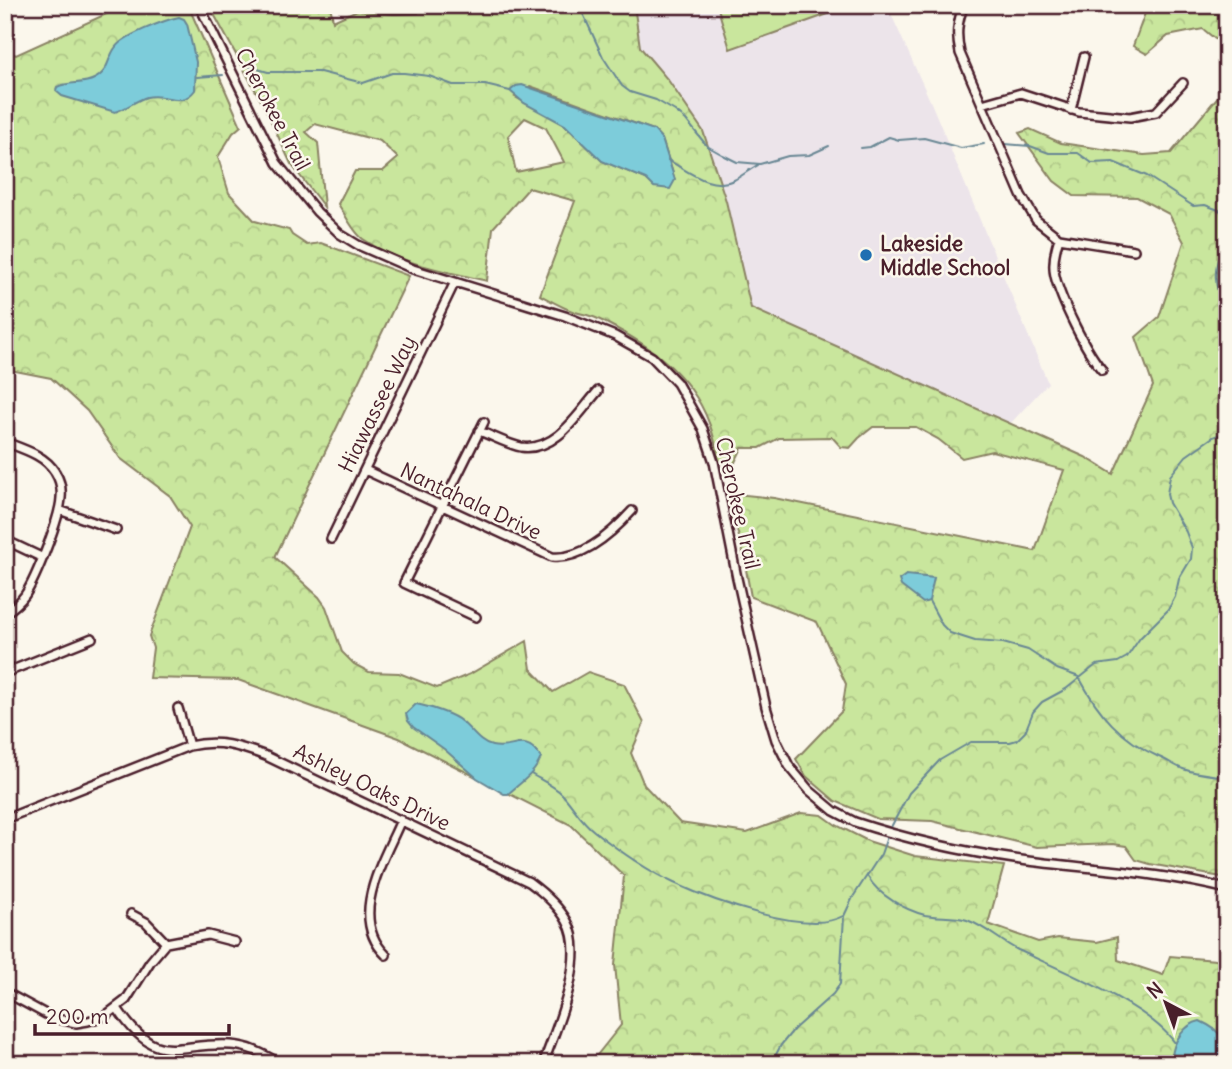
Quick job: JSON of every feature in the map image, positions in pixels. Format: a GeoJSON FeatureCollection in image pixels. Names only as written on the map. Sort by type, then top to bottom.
{"type":"FeatureCollection","features":[{"type":"Feature","properties":{"kind":"street","name":"Cherokee Trail"},"geometry":{"type":"LineString","coordinates":[[199,5],[277,163],[317,212],[341,234],[358,246],[454,284],[557,314],[615,336],[652,358],[677,383],[704,429],[714,462],[766,707],[780,751],[797,776],[822,802],[845,818],[908,838],[1022,860],[1107,869],[1227,889]]}},
{"type":"Feature","properties":{"kind":"street"},"geometry":{"type":"LineString","coordinates":[[964,5],[958,23],[960,53],[1030,212],[1043,227],[1059,238],[1134,250]]}},
{"type":"Feature","properties":{"kind":"street"},"geometry":{"type":"LineString","coordinates":[[1072,110],[1084,57]]}},
{"type":"Feature","properties":{"kind":"street"},"geometry":{"type":"LineString","coordinates":[[982,104],[1021,93],[1072,110],[1130,117],[1150,114],[1162,107],[1183,83]]}},
{"type":"Feature","properties":{"kind":"street"},"geometry":{"type":"LineString","coordinates":[[1059,238],[1054,255],[1055,276],[1090,355],[1102,370]]}},
{"type":"Feature","properties":{"kind":"street","name":"Hiawassee Way"},"geometry":{"type":"LineString","coordinates":[[331,539],[454,284]]}},
{"type":"Feature","properties":{"kind":"street"},"geometry":{"type":"LineString","coordinates":[[480,431],[523,447],[544,444],[563,431],[598,391]]}},
{"type":"Feature","properties":{"kind":"street"},"geometry":{"type":"LineString","coordinates":[[476,617],[404,583],[484,422]]}},
{"type":"Feature","properties":{"kind":"street"},"geometry":{"type":"LineString","coordinates":[[5,442],[39,456],[51,466],[61,487],[59,510],[25,594],[5,613]]}},
{"type":"Feature","properties":{"kind":"street","name":"Nantahala Drive"},"geometry":{"type":"LineString","coordinates":[[365,470],[545,555],[569,556],[591,545],[620,524],[632,511]]}},
{"type":"Feature","properties":{"kind":"street"},"geometry":{"type":"LineString","coordinates":[[59,510],[116,530]]}},
{"type":"Feature","properties":{"kind":"street"},"geometry":{"type":"LineString","coordinates":[[5,540],[41,557]]}},
{"type":"Feature","properties":{"kind":"street"},"geometry":{"type":"LineString","coordinates":[[5,673],[92,638]]}},
{"type":"Feature","properties":{"kind":"street"},"geometry":{"type":"LineString","coordinates":[[178,708],[189,746]]}},
{"type":"Feature","properties":{"kind":"street","name":"Ashley Oaks Drive"},"geometry":{"type":"LineString","coordinates":[[5,819],[189,746],[215,742],[238,745],[266,756],[529,883],[552,901],[568,922],[574,945],[569,988],[543,1064]]}},
{"type":"Feature","properties":{"kind":"street"},"geometry":{"type":"LineString","coordinates":[[386,955],[372,938],[369,900],[401,820]]}},
{"type":"Feature","properties":{"kind":"street"},"geometry":{"type":"LineString","coordinates":[[131,915],[146,922],[166,943]]}},
{"type":"Feature","properties":{"kind":"street"},"geometry":{"type":"LineString","coordinates":[[5,992],[53,1018],[63,1021],[88,1021],[105,1016],[126,1000],[166,943],[208,935],[235,942]]}},
{"type":"Feature","properties":{"kind":"street"},"geometry":{"type":"LineString","coordinates":[[117,1008],[134,1031],[156,1046],[179,1050],[223,1045],[242,1046],[256,1050],[281,1064]]}},
{"type":"Feature","properties":{"kind":"shaded area","name":"Lakeside Middle School"},"geometry":{"type":"Polygon","coordinates":[[[634,5],[887,5],[932,105],[1048,383],[1009,425],[751,308],[726,201],[668,80],[640,47],[634,5]]]}},
{"type":"Feature","properties":{"kind":"green space"},"geometry":{"type":"Polygon","coordinates":[[[126,5],[188,5],[241,126],[233,133],[218,157],[229,193],[255,221],[289,230],[307,245],[321,243],[409,276],[275,557],[319,597],[326,607],[342,652],[354,664],[369,672],[399,673],[437,688],[470,674],[527,641],[531,669],[553,692],[588,672],[624,684],[644,723],[631,753],[644,785],[680,823],[747,833],[801,813],[822,815],[868,841],[915,856],[1004,866],[988,924],[1038,942],[1058,938],[1097,942],[1117,937],[1118,960],[1163,975],[1170,956],[1227,961],[1227,998],[1224,1000],[1223,1020],[1227,1025],[1227,1064],[590,1064],[621,1025],[615,965],[624,876],[571,825],[399,738],[238,680],[149,678],[153,648],[149,636],[190,527],[170,496],[120,458],[87,411],[51,378],[5,369],[5,50],[16,55],[126,5]]]}},
{"type":"Feature","properties":{"kind":"green space"},"geometry":{"type":"Polygon","coordinates":[[[209,5],[330,5],[333,21],[357,10],[394,14],[418,13],[417,5],[478,5],[479,9],[531,15],[527,5],[634,5],[640,47],[668,80],[703,131],[726,201],[751,308],[1085,457],[1113,474],[1153,386],[1136,337],[1159,317],[1184,242],[1169,214],[1137,197],[1074,196],[1054,181],[1019,133],[1030,129],[1061,143],[1144,155],[1171,153],[1221,93],[1226,48],[1203,29],[1168,36],[1147,54],[1133,46],[1148,5],[1227,5],[1227,878],[1136,860],[1126,846],[1113,844],[1037,847],[932,821],[878,819],[835,801],[806,776],[796,759],[842,711],[846,684],[817,622],[751,597],[741,542],[728,506],[727,493],[774,498],[1035,551],[1064,470],[992,451],[962,458],[938,439],[916,427],[873,427],[850,448],[841,447],[832,437],[779,438],[760,448],[742,448],[734,464],[726,465],[719,460],[701,404],[663,359],[613,327],[593,317],[566,309],[540,295],[575,201],[529,188],[493,228],[487,281],[423,266],[392,255],[363,239],[338,204],[355,171],[383,171],[398,158],[380,141],[315,124],[306,132],[318,143],[324,207],[291,164],[265,108],[209,5]],[[530,86],[515,97],[565,125],[602,161],[646,179],[655,187],[675,180],[662,139],[654,130],[530,86]],[[525,118],[508,136],[516,172],[564,162],[546,128],[525,118]]]}},
{"type":"Feature","properties":{"kind":"green space"},"geometry":{"type":"Polygon","coordinates":[[[717,5],[826,5],[828,14],[730,49],[717,5]]]}},
{"type":"Feature","properties":{"kind":"water"},"geometry":{"type":"Polygon","coordinates":[[[179,17],[187,24],[196,62],[195,90],[190,96],[178,99],[147,97],[115,112],[62,96],[56,91],[57,87],[62,85],[85,82],[99,76],[119,43],[144,29],[179,17]]]}},
{"type":"Feature","properties":{"kind":"water"},"geometry":{"type":"Polygon","coordinates":[[[522,85],[654,130],[662,139],[675,180],[670,189],[654,187],[646,179],[602,161],[565,125],[524,103],[510,91],[522,85]]]}},
{"type":"Feature","properties":{"kind":"water"},"geometry":{"type":"Polygon","coordinates":[[[906,575],[934,578],[929,601],[923,603],[901,586],[899,580],[906,575]]]}},
{"type":"Feature","properties":{"kind":"water"},"geometry":{"type":"Polygon","coordinates":[[[416,704],[458,719],[479,739],[492,746],[529,745],[541,757],[539,763],[522,782],[508,794],[504,794],[477,778],[444,749],[413,727],[406,714],[416,704]]]}},
{"type":"Feature","properties":{"kind":"water"},"geometry":{"type":"Polygon","coordinates":[[[1200,1021],[1222,1037],[1227,1064],[1178,1064],[1172,1057],[1181,1034],[1200,1021]]]}},
{"type":"Feature","properties":{"kind":"waterway"},"geometry":{"type":"LineString","coordinates":[[579,5],[603,57],[622,86],[675,111],[707,146],[737,162],[760,164],[788,156],[809,155],[829,146]]}},
{"type":"Feature","properties":{"kind":"waterway"},"geometry":{"type":"LineString","coordinates":[[247,66],[268,72],[320,72],[363,83],[392,73],[404,73],[429,76],[453,85],[485,85],[510,91]]}},
{"type":"Feature","properties":{"kind":"waterway"},"geometry":{"type":"LineString","coordinates":[[197,77],[223,75]]}},
{"type":"Feature","properties":{"kind":"waterway"},"geometry":{"type":"LineString","coordinates":[[861,148],[870,147],[889,137],[899,140],[924,138],[961,148],[984,144]]}},
{"type":"Feature","properties":{"kind":"waterway"},"geometry":{"type":"LineString","coordinates":[[1005,144],[1030,146],[1049,153],[1078,153],[1092,163],[1113,162],[1147,176],[1193,206],[1205,205],[1227,213]]}},
{"type":"Feature","properties":{"kind":"waterway"},"geometry":{"type":"LineString","coordinates":[[1227,147],[1224,153],[1227,163]]}},
{"type":"Feature","properties":{"kind":"waterway"},"geometry":{"type":"LineString","coordinates":[[668,160],[700,178],[717,183],[734,180],[758,165]]}},
{"type":"Feature","properties":{"kind":"waterway"},"geometry":{"type":"LineString","coordinates":[[1227,241],[1216,268],[1219,294],[1227,312]]}},
{"type":"Feature","properties":{"kind":"waterway"},"geometry":{"type":"LineString","coordinates":[[890,829],[909,793],[940,760],[971,742],[1017,740],[1025,732],[1033,712],[1042,702],[1066,689],[1096,665],[1118,662],[1127,657],[1140,638],[1168,610],[1175,597],[1179,579],[1191,559],[1192,548],[1169,503],[1167,494],[1170,476],[1186,456],[1213,437],[1227,432]]}},
{"type":"Feature","properties":{"kind":"waterway"},"geometry":{"type":"LineString","coordinates":[[929,601],[942,625],[950,633],[975,641],[1003,643],[1028,650],[1057,669],[1079,677],[1112,724],[1145,750],[1183,769],[1227,777]]}},
{"type":"Feature","properties":{"kind":"waterway"},"geometry":{"type":"LineString","coordinates":[[531,774],[559,791],[585,823],[603,838],[643,866],[674,883],[734,906],[783,919],[807,922],[827,921],[843,916]]}},
{"type":"Feature","properties":{"kind":"waterway"},"geometry":{"type":"LineString","coordinates":[[771,1064],[794,1029],[833,994],[840,984],[844,916],[881,854],[888,834]]}},
{"type":"Feature","properties":{"kind":"waterway"},"geometry":{"type":"LineString","coordinates":[[868,877],[878,890],[901,906],[925,915],[967,920],[1018,950],[1103,990],[1145,1015],[1175,1043]]}},
{"type":"Feature","properties":{"kind":"place","name":"Lakeside Middle School"},"geometry":{"type":"Point","coordinates":[866,255]}}]}
